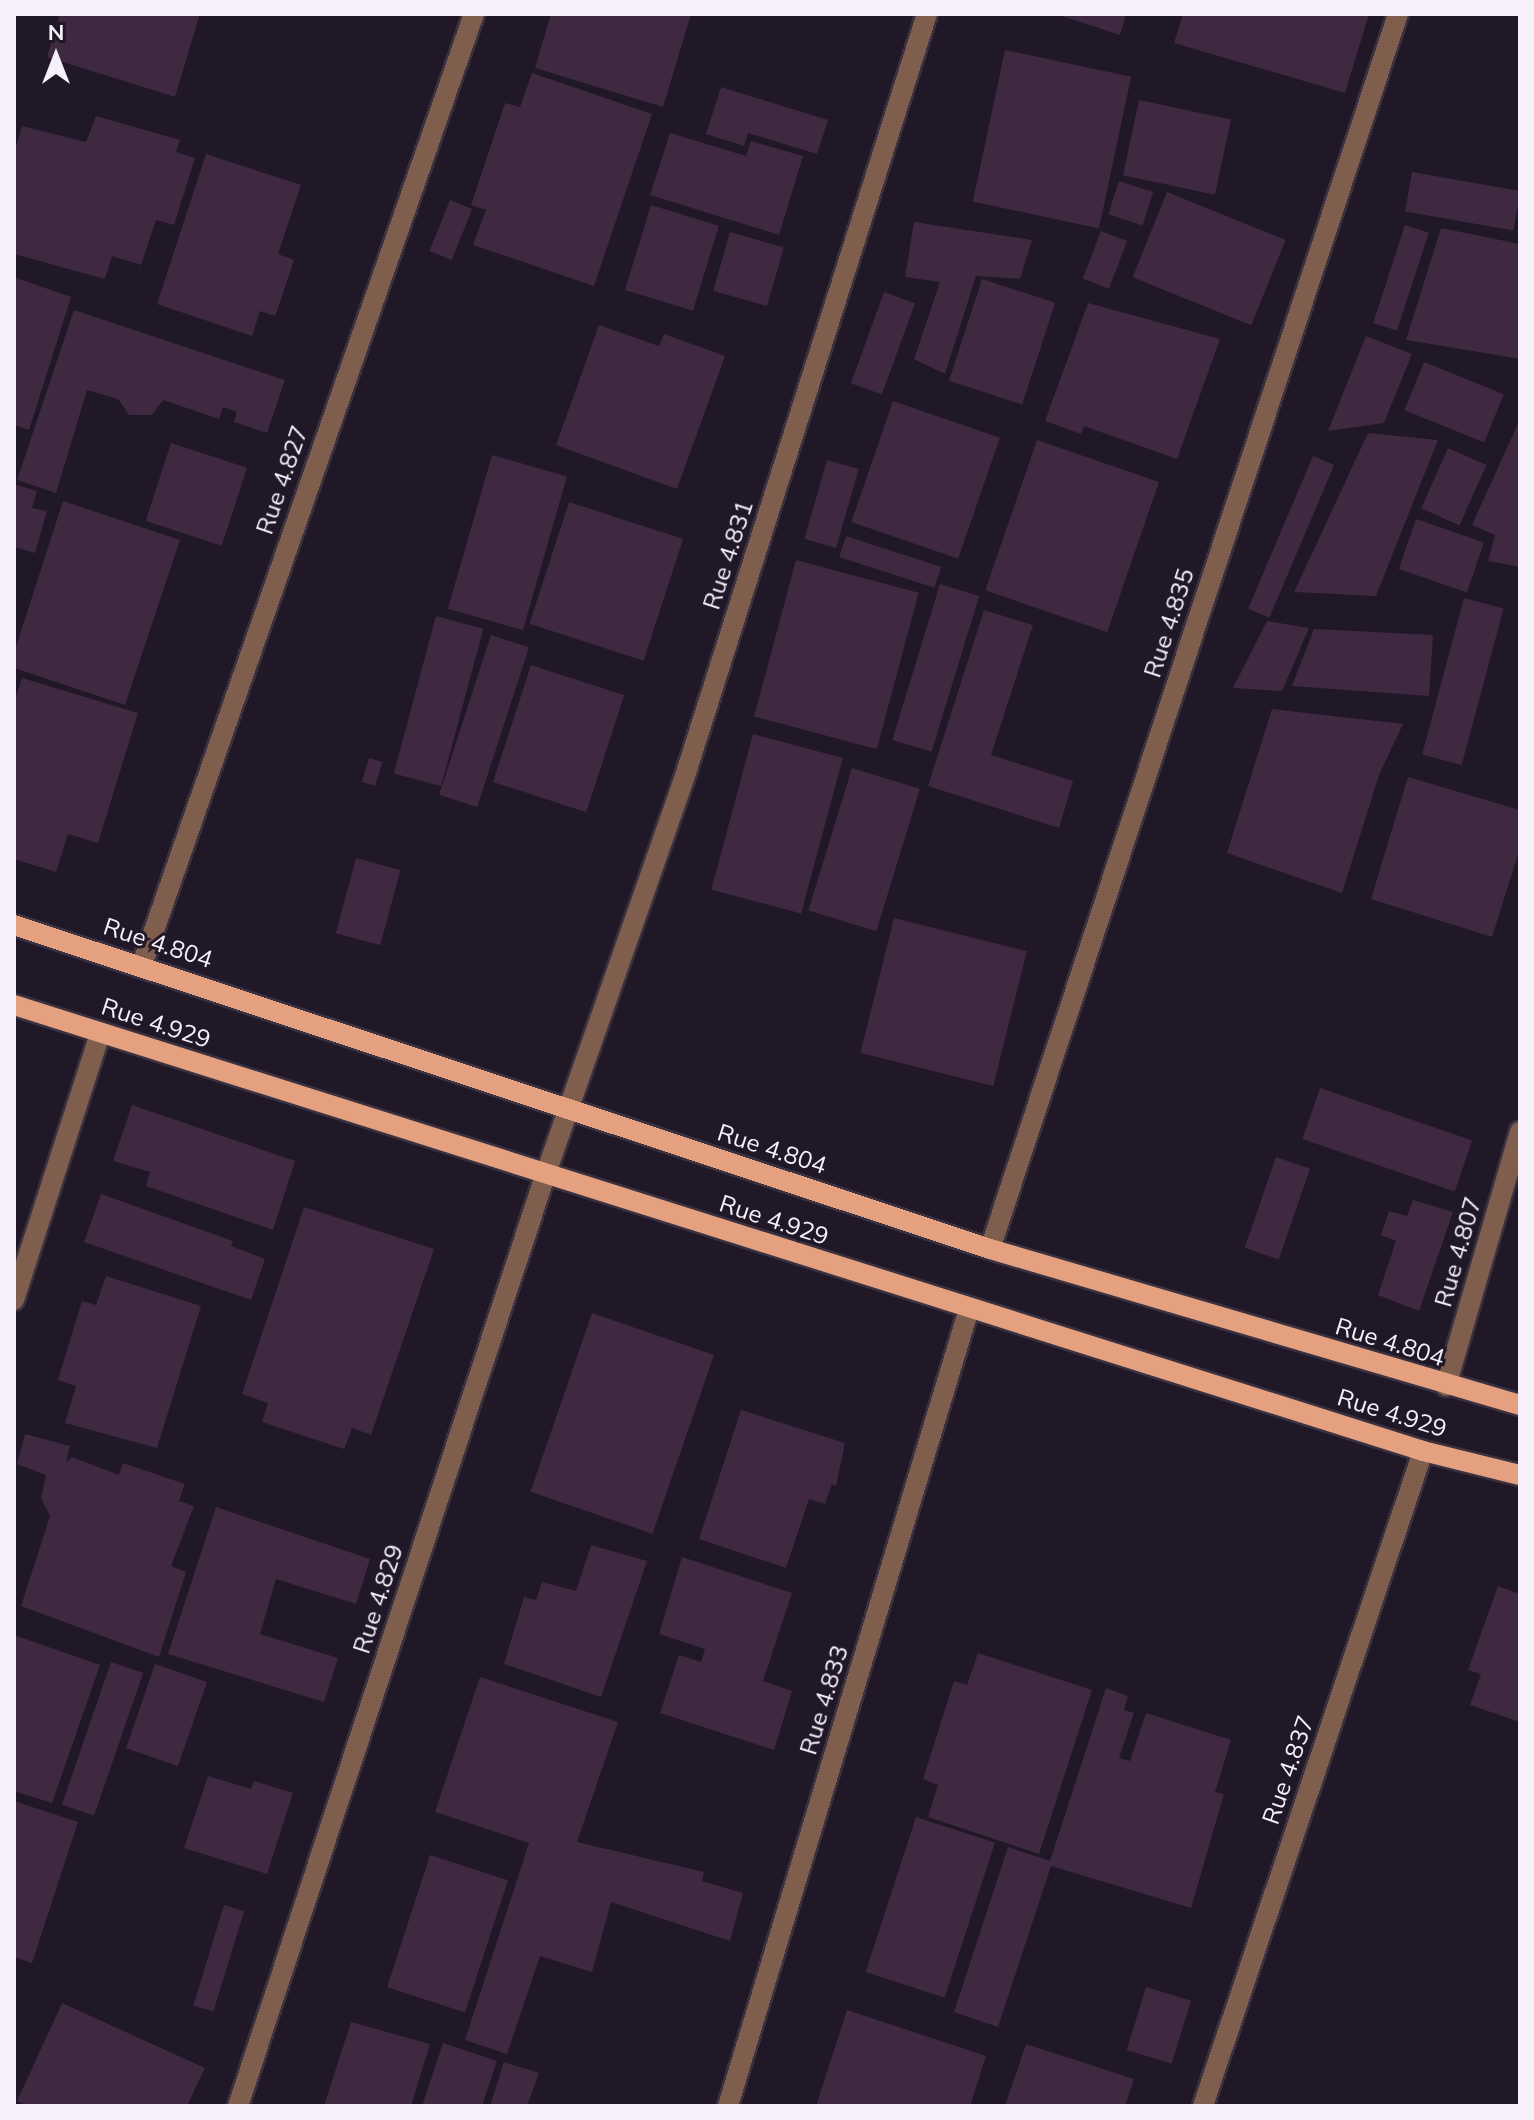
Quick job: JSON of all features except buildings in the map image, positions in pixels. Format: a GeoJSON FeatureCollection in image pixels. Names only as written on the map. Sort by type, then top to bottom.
{"type":"FeatureCollection","features":[{"type":"Feature","properties":{"kind":"main road","name":"Rue 4.804"},"geometry":{"type":"LineString","coordinates":[[14,925],[990,1249],[1446,1386],[1520,1405]]}},
{"type":"Feature","properties":{"kind":"main road","name":"Rue 4.929"},"geometry":{"type":"LineString","coordinates":[[14,1005],[1423,1451],[1520,1475]]}},
{"type":"Feature","properties":{"kind":"street","name":"Rue 4.827"},"geometry":{"type":"LineString","coordinates":[[142,965],[474,14]]}},
{"type":"Feature","properties":{"kind":"street","name":"Rue 4.831"},"geometry":{"type":"LineString","coordinates":[[570,1109],[684,779],[927,14]]}},
{"type":"Feature","properties":{"kind":"street","name":"Rue 4.835"},"geometry":{"type":"LineString","coordinates":[[990,1249],[1398,14]]}},
{"type":"Feature","properties":{"kind":"street"},"geometry":{"type":"LineString","coordinates":[[14,1300],[100,1033]]}},
{"type":"Feature","properties":{"kind":"street","name":"Rue 4.829"},"geometry":{"type":"LineString","coordinates":[[238,2106],[546,1173],[570,1109]]}},
{"type":"Feature","properties":{"kind":"street","name":"Rue 4.807"},"geometry":{"type":"LineString","coordinates":[[1446,1386],[1520,1132]]}},
{"type":"Feature","properties":{"kind":"street","name":"Rue 4.833"},"geometry":{"type":"LineString","coordinates":[[728,2106],[969,1309]]}},
{"type":"Feature","properties":{"kind":"street","name":"Rue 4.837"},"geometry":{"type":"LineString","coordinates":[[1203,2106],[1423,1451]]}}]}
